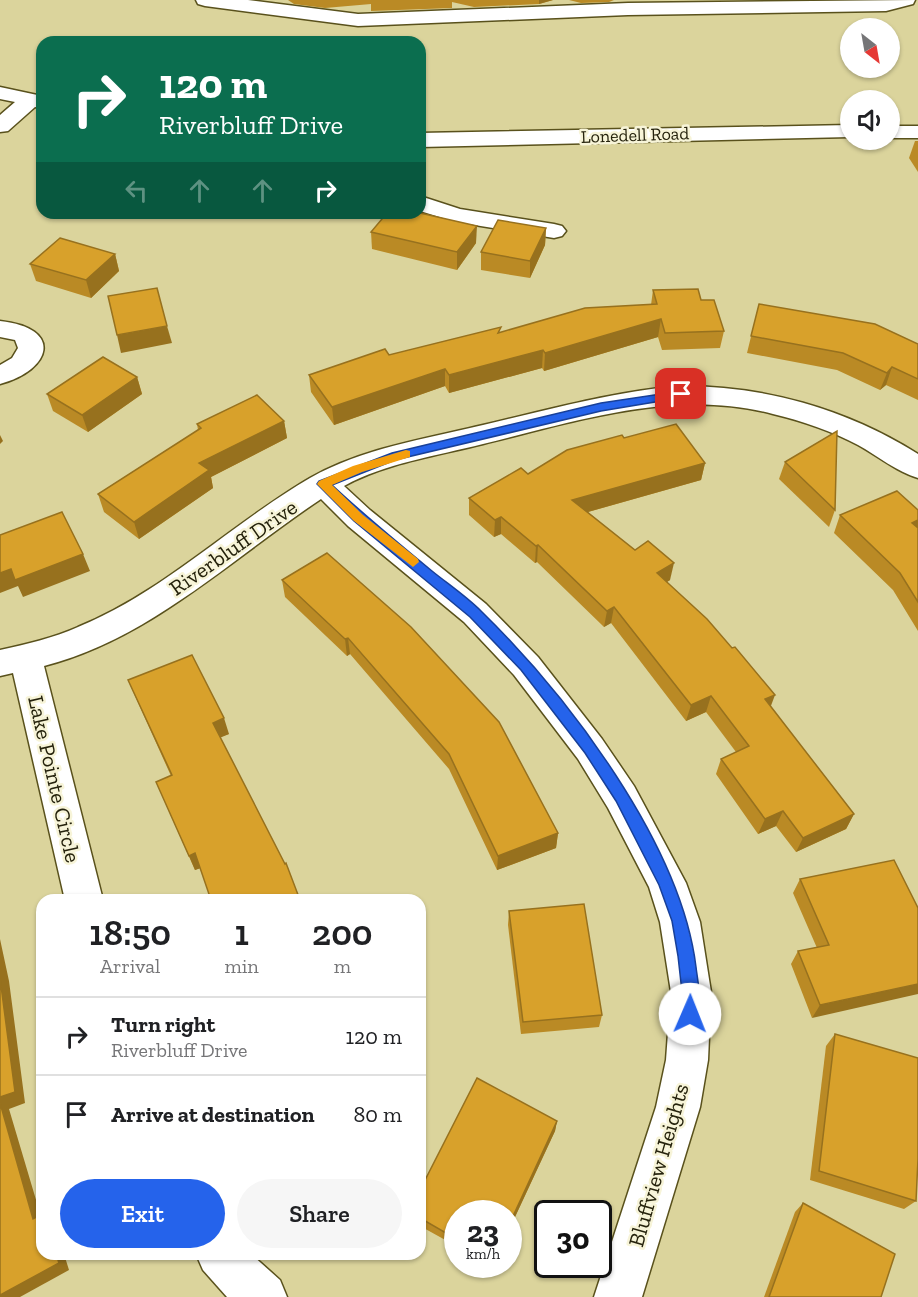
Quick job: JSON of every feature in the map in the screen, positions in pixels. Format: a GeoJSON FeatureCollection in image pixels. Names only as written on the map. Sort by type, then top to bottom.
{"type":"FeatureCollection","features":[{"type":"Feature","properties":{"kind":"street"},"geometry":{"type":"LineString","coordinates":[[205,0],[358,20],[628,9],[886,6],[906,0]]}},
{"type":"Feature","properties":{"kind":"street"},"geometry":{"type":"LineString","coordinates":[[0,93],[36,101]]}},
{"type":"Feature","properties":{"kind":"street"},"geometry":{"type":"LineString","coordinates":[[0,126],[36,102]]}},
{"type":"Feature","properties":{"kind":"street","name":"Lonedell Road"},"geometry":{"type":"LineString","coordinates":[[426,140],[840,131]]}},
{"type":"Feature","properties":{"kind":"street"},"geometry":{"type":"LineString","coordinates":[[900,132],[918,132]]}},
{"type":"Feature","properties":{"kind":"street"},"geometry":{"type":"LineString","coordinates":[[426,205],[456,215],[554,231]]}},
{"type":"Feature","properties":{"kind":"street"},"geometry":{"type":"LineString","coordinates":[[0,329],[23,333],[30,338],[32,345],[32,353],[27,361],[18,368],[0,375]]}},
{"type":"Feature","properties":{"kind":"street","name":"Riverbluff Drive"},"geometry":{"type":"LineString","coordinates":[[13,661],[78,643],[118,624],[155,602],[323,484],[392,457],[601,407],[681,394],[729,398],[789,409],[856,433],[918,468]]}},
{"type":"Feature","properties":{"kind":"street","name":"Bluffview Heights"},"geometry":{"type":"LineString","coordinates":[[323,484],[359,518],[475,613],[526,666],[556,703],[621,797],[667,883],[680,921],[690,980],[687,1060],[678,1107],[618,1297]]}},
{"type":"Feature","properties":{"kind":"street","name":"Lake Pointe Circle"},"geometry":{"type":"LineString","coordinates":[[13,661],[64,825],[82,894]]}},
{"type":"Feature","properties":{"kind":"street"},"geometry":{"type":"LineString","coordinates":[[225,1260],[263,1297]]}},
{"type":"Feature","properties":{"kind":"building"},"geometry":{"type":"Polygon","coordinates":[[[426,214],[477,226],[457,252],[371,232],[382,219],[426,219],[426,214]]]}},
{"type":"Feature","properties":{"kind":"building"},"geometry":{"type":"Polygon","coordinates":[[[498,220],[546,228],[530,261],[481,252],[498,220]]]}},
{"type":"Feature","properties":{"kind":"building"},"geometry":{"type":"Polygon","coordinates":[[[60,238],[115,254],[86,280],[30,264],[60,238]]]}},
{"type":"Feature","properties":{"kind":"building"},"geometry":{"type":"Polygon","coordinates":[[[157,288],[167,326],[117,335],[108,296],[157,288]]]}},
{"type":"Feature","properties":{"kind":"building"},"geometry":{"type":"Polygon","coordinates":[[[698,289],[701,300],[714,300],[724,331],[665,333],[661,319],[545,353],[543,350],[449,375],[445,369],[332,407],[309,375],[385,349],[389,355],[501,327],[498,333],[585,308],[657,304],[653,290],[698,289]]]}},
{"type":"Feature","properties":{"kind":"building"},"geometry":{"type":"Polygon","coordinates":[[[759,304],[875,324],[918,344],[918,379],[892,367],[887,373],[843,353],[751,336],[759,304]]]}},
{"type":"Feature","properties":{"kind":"building"},"geometry":{"type":"Polygon","coordinates":[[[103,357],[137,377],[82,415],[47,394],[103,357]]]}},
{"type":"Feature","properties":{"kind":"building"},"geometry":{"type":"Polygon","coordinates":[[[257,395],[284,421],[199,463],[209,470],[134,522],[98,494],[201,428],[197,424],[257,395]]]}},
{"type":"Feature","properties":{"kind":"building"},"geometry":{"type":"Polygon","coordinates":[[[676,424],[705,463],[572,500],[635,550],[648,541],[674,563],[657,573],[707,619],[732,648],[735,647],[775,695],[765,699],[854,814],[803,838],[783,811],[765,819],[721,759],[749,746],[711,696],[691,705],[614,607],[607,611],[538,545],[536,546],[501,517],[495,520],[469,498],[521,468],[528,474],[567,450],[622,435],[624,438],[676,424]]]}},
{"type":"Feature","properties":{"kind":"building"},"geometry":{"type":"Polygon","coordinates":[[[837,431],[835,510],[785,462],[837,431]]]}},
{"type":"Feature","properties":{"kind":"building"},"geometry":{"type":"Polygon","coordinates":[[[897,491],[918,510],[918,520],[912,523],[918,528],[918,602],[900,573],[840,515],[897,491]]]}},
{"type":"Feature","properties":{"kind":"building"},"geometry":{"type":"Polygon","coordinates":[[[62,512],[83,554],[15,580],[11,569],[0,573],[0,535],[62,512]]]}},
{"type":"Feature","properties":{"kind":"building"},"geometry":{"type":"Polygon","coordinates":[[[327,553],[411,627],[499,722],[558,833],[498,856],[449,754],[348,638],[345,639],[282,580],[327,553]]]}},
{"type":"Feature","properties":{"kind":"building"},"geometry":{"type":"Polygon","coordinates":[[[192,655],[224,718],[213,723],[286,863],[298,894],[209,894],[195,853],[189,856],[156,782],[172,775],[128,680],[192,655]]]}},
{"type":"Feature","properties":{"kind":"building"},"geometry":{"type":"Polygon","coordinates":[[[894,860],[918,908],[918,984],[820,1005],[798,951],[829,945],[800,879],[894,860]]]}},
{"type":"Feature","properties":{"kind":"building"},"geometry":{"type":"Polygon","coordinates":[[[584,904],[602,1015],[523,1022],[509,911],[584,904]]]}},
{"type":"Feature","properties":{"kind":"building"},"geometry":{"type":"Polygon","coordinates":[[[0,978],[15,1092],[0,1097],[0,978]]]}},
{"type":"Feature","properties":{"kind":"building"},"geometry":{"type":"Polygon","coordinates":[[[835,1034],[918,1058],[916,1201],[819,1171],[835,1034]]]}},
{"type":"Feature","properties":{"kind":"building"},"geometry":{"type":"Polygon","coordinates":[[[477,1078],[557,1121],[520,1200],[444,1200],[444,1232],[426,1221],[426,1178],[477,1078]]]}},
{"type":"Feature","properties":{"kind":"building"},"geometry":{"type":"Polygon","coordinates":[[[0,1103],[33,1219],[36,1217],[36,1260],[58,1260],[59,1263],[0,1295],[0,1103]]]}},
{"type":"Feature","properties":{"kind":"building"},"geometry":{"type":"Polygon","coordinates":[[[803,1203],[895,1254],[881,1297],[769,1297],[803,1203]]]}},
{"type":"Feature","properties":{"kind":"slow traffic"},"geometry":{"type":"LineString","coordinates":[[406,454],[358,469],[323,484],[359,518],[413,562]]}},
{"type":"Feature","properties":{"kind":"route"},"geometry":{"type":"LineString","coordinates":[[681,394],[601,407],[392,457],[323,484],[359,518],[475,613],[526,666],[590,749],[621,797],[667,883],[680,921],[687,956],[691,992],[690,1014]]}}]}
